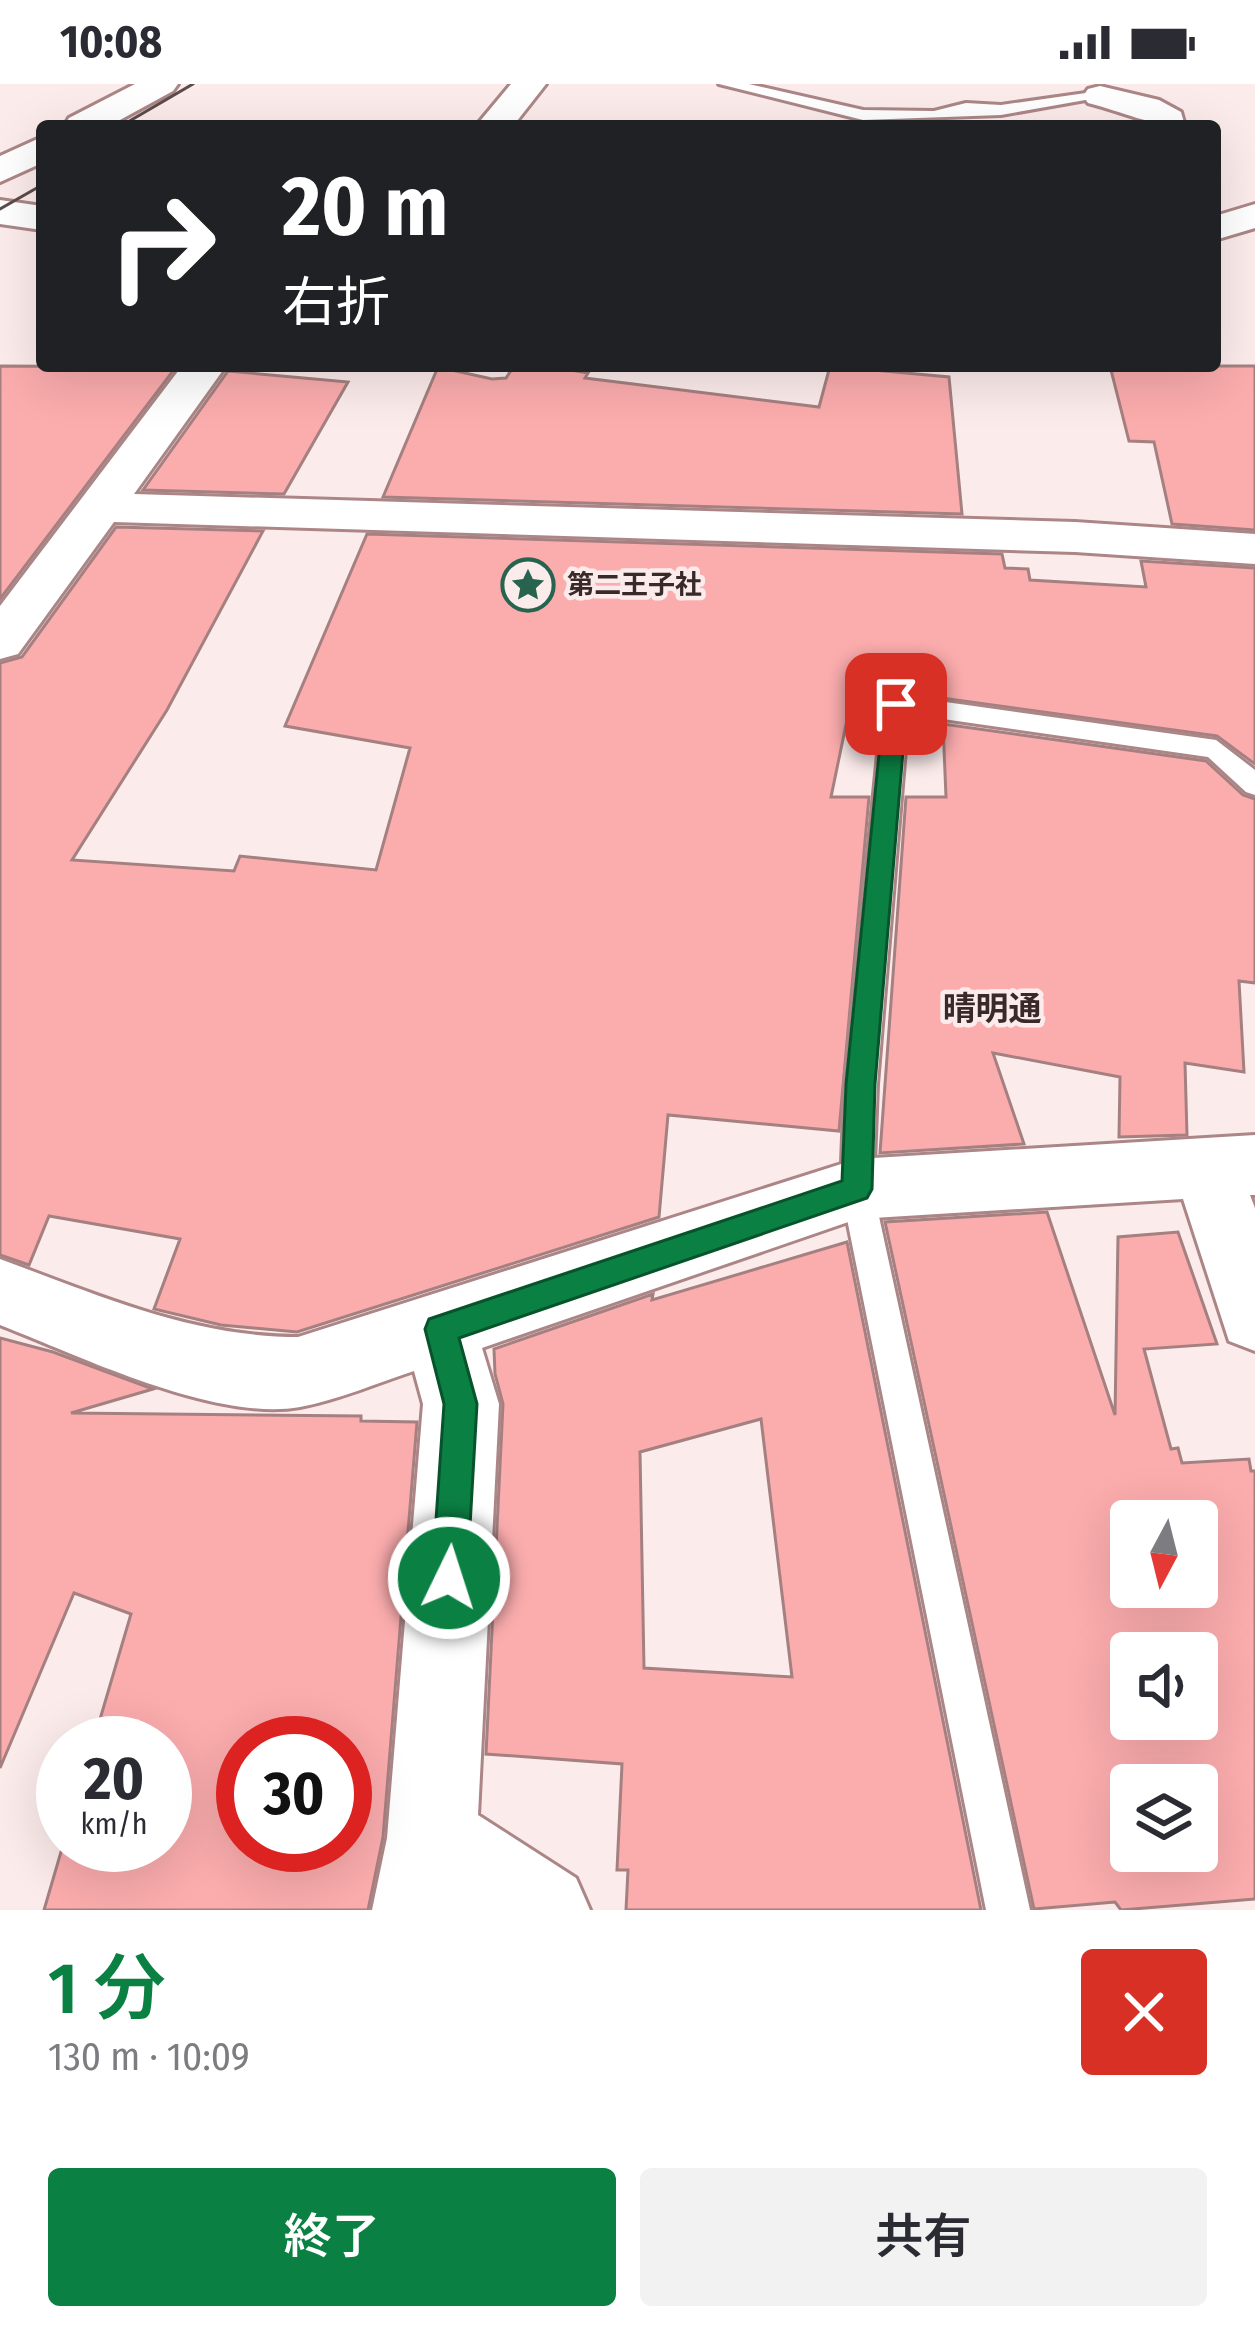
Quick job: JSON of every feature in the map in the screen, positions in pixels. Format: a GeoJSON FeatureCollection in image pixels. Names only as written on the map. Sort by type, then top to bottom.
{"type":"FeatureCollection","features":[{"type":"Feature","properties":{"kind":"street"},"geometry":{"type":"LineString","coordinates":[[93,120],[161,84]]}},
{"type":"Feature","properties":{"kind":"street"},"geometry":{"type":"LineString","coordinates":[[499,120],[530,84]]}},
{"type":"Feature","properties":{"kind":"street"},"geometry":{"type":"LineString","coordinates":[[1100,96],[1147,107],[1168,120]]}},
{"type":"Feature","properties":{"kind":"street"},"geometry":{"type":"LineString","coordinates":[[0,171],[36,151]]}},
{"type":"Feature","properties":{"kind":"street"},"geometry":{"type":"LineString","coordinates":[[0,212],[36,217]]}},
{"type":"Feature","properties":{"kind":"street"},"geometry":{"type":"LineString","coordinates":[[1221,226],[1255,216]]}},
{"type":"Feature","properties":{"kind":"street"},"geometry":{"type":"LineString","coordinates":[[0,642],[22,575],[97,507],[199,372]]}},
{"type":"Feature","properties":{"kind":"street"},"geometry":{"type":"LineString","coordinates":[[97,507],[1075,537],[1255,549]]}},
{"type":"Feature","properties":{"kind":"street"},"geometry":{"type":"LineString","coordinates":[[0,1292],[152,1349],[245,1372],[298,1372],[857,1189],[1231,1166],[1255,1317]]}},
{"type":"Feature","properties":{"kind":"street"},"geometry":{"type":"LineString","coordinates":[[440,1329],[461,1404],[425,1874],[544,1910]]}},
{"type":"Feature","properties":{"kind":"lane"},"geometry":{"type":"LineString","coordinates":[[727,84],[863,115],[934,116],[966,108],[1000,110],[1100,96]]}},
{"type":"Feature","properties":{"kind":"lane"},"geometry":{"type":"LineString","coordinates":[[1008,1910],[857,1189],[861,1084],[896,704],[1216,748],[1255,785]]}},
{"type":"Feature","properties":{"kind":"building"},"geometry":{"type":"Polygon","coordinates":[[[0,366],[36,366],[36,372],[172,372],[0,599],[0,366]]]}},
{"type":"Feature","properties":{"kind":"building"},"geometry":{"type":"Polygon","coordinates":[[[1221,366],[1255,366],[1255,530],[1172,524],[1154,442],[1129,441],[1112,372],[1221,372],[1221,366]]]}},
{"type":"Feature","properties":{"kind":"building"},"geometry":{"type":"Polygon","coordinates":[[[227,372],[348,382],[284,494],[143,490],[227,372]]]}},
{"type":"Feature","properties":{"kind":"building"},"geometry":{"type":"Polygon","coordinates":[[[436,372],[506,378],[510,372],[582,372],[588,373],[585,378],[819,407],[828,372],[949,377],[962,514],[383,497],[436,372]]]}},
{"type":"Feature","properties":{"kind":"building"},"geometry":{"type":"Polygon","coordinates":[[[116,527],[263,531],[167,710],[72,860],[234,871],[240,856],[376,870],[410,748],[285,726],[367,534],[1002,554],[1005,568],[1028,569],[1030,580],[1146,587],[1141,561],[1255,568],[1255,764],[1217,736],[854,686],[831,797],[869,797],[839,1131],[668,1115],[659,1217],[297,1332],[221,1325],[154,1309],[180,1239],[49,1216],[29,1265],[0,1255],[0,663],[22,657],[116,527]]]}},
{"type":"Feature","properties":{"kind":"building"},"geometry":{"type":"Polygon","coordinates":[[[943,724],[1206,761],[1243,795],[1255,799],[1255,983],[1239,981],[1244,1072],[1185,1063],[1187,1135],[1119,1137],[1120,1077],[993,1053],[1024,1144],[880,1153],[906,797],[946,797],[943,724]]]}},
{"type":"Feature","properties":{"kind":"building"},"geometry":{"type":"Polygon","coordinates":[[[1047,1212],[1115,1415],[1118,1237],[1178,1232],[1217,1344],[1144,1349],[1171,1449],[1178,1448],[1182,1463],[1249,1459],[1255,1471],[1255,1899],[1121,1910],[1115,1902],[1034,1909],[885,1222],[1047,1212]]]}},
{"type":"Feature","properties":{"kind":"building"},"geometry":{"type":"Polygon","coordinates":[[[847,1242],[981,1910],[626,1910],[628,1870],[617,1870],[622,1764],[486,1754],[503,1404],[494,1349],[653,1294],[652,1300],[847,1242]],[[761,1419],[640,1452],[644,1668],[792,1677],[761,1419]]]}},
{"type":"Feature","properties":{"kind":"building"},"geometry":{"type":"Polygon","coordinates":[[[0,1338],[153,1389],[71,1413],[361,1416],[361,1421],[417,1422],[383,1837],[368,1910],[44,1910],[55,1872],[192,1872],[192,1716],[101,1716],[131,1614],[74,1593],[0,1768],[0,1338]]]}},
{"type":"Feature","properties":{"kind":"tram line"},"geometry":{"type":"LineString","coordinates":[[131,120],[193,84]]}},
{"type":"Feature","properties":{"kind":"tram line"},"geometry":{"type":"LineString","coordinates":[[0,209],[36,188]]}},
{"type":"Feature","properties":{"kind":"place","name":"第二王子社"},"geometry":{"type":"Point","coordinates":[528,585]}},
{"type":"Feature","properties":{"kind":"district","name":"晴明通"},"geometry":{"type":"Point","coordinates":[992,1009]}},
{"type":"Feature","properties":{"kind":"route"},"geometry":{"type":"LineString","coordinates":[[449,1578],[461,1404],[440,1329],[857,1189],[861,1084],[896,704]]}}]}
